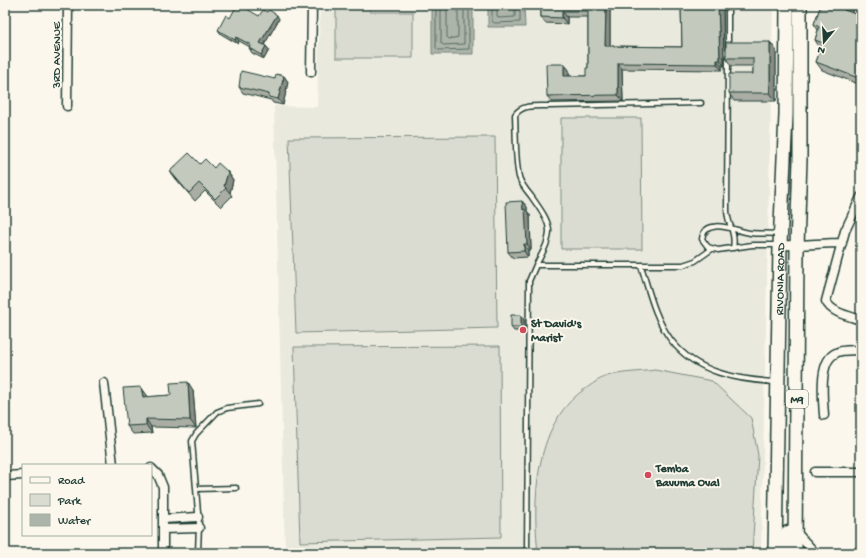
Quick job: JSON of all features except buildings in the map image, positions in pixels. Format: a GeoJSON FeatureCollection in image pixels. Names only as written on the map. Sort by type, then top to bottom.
{"type":"FeatureCollection","features":[{"type":"Feature","properties":{"kind":"main road","name":"RIVONIA ROAD"},"geometry":{"type":"LineString","coordinates":[[775,553],[780,240],[786,115],[787,5]]}},
{"type":"Feature","properties":{"kind":"main road","name":"RIVONIA ROAD"},"geometry":{"type":"LineString","coordinates":[[795,553],[797,241],[800,160],[800,5]]}},
{"type":"Feature","properties":{"kind":"main road"},"geometry":{"type":"LineString","coordinates":[[784,553],[787,533],[795,530]]}},
{"type":"Feature","properties":{"kind":"street","name":"3RD AVENUE"},"geometry":{"type":"LineString","coordinates":[[67,106],[68,5]]}},
{"type":"Feature","properties":{"kind":"street"},"geometry":{"type":"LineString","coordinates":[[312,5],[312,72]]}},
{"type":"Feature","properties":{"kind":"street"},"geometry":{"type":"LineString","coordinates":[[861,197],[845,231],[826,301],[828,306],[833,310],[861,320]]}},
{"type":"Feature","properties":{"kind":"street"},"geometry":{"type":"LineString","coordinates":[[780,240],[842,244]]}},
{"type":"Feature","properties":{"kind":"street"},"geometry":{"type":"LineString","coordinates":[[824,415],[822,385],[825,366],[830,357],[837,352],[861,350]]}},
{"type":"Feature","properties":{"kind":"street"},"geometry":{"type":"LineString","coordinates":[[104,383],[113,464]]}},
{"type":"Feature","properties":{"kind":"street"},"geometry":{"type":"LineString","coordinates":[[152,469],[158,475],[162,487],[163,553]]}},
{"type":"Feature","properties":{"kind":"street"},"geometry":{"type":"LineString","coordinates":[[815,472],[861,472]]}},
{"type":"Feature","properties":{"kind":"street"},"geometry":{"type":"LineString","coordinates":[[5,476],[22,475]]}},
{"type":"Feature","properties":{"kind":"street"},"geometry":{"type":"LineString","coordinates":[[163,519],[198,517]]}},
{"type":"Feature","properties":{"kind":"street"},"geometry":{"type":"LineString","coordinates":[[163,529],[199,528]]}},
{"type":"Feature","properties":{"kind":"street"},"geometry":{"type":"LineString","coordinates":[[795,530],[815,553]]}},
{"type":"Feature","properties":{"kind":"lane"},"geometry":{"type":"LineString","coordinates":[[728,5],[727,212],[728,222],[733,228],[735,237],[733,248]]}},
{"type":"Feature","properties":{"kind":"lane"},"geometry":{"type":"LineString","coordinates":[[526,553],[529,281],[548,242],[550,226],[519,177],[515,115],[518,110],[524,107],[701,103]]}},
{"type":"Feature","properties":{"kind":"lane"},"geometry":{"type":"LineString","coordinates":[[715,226],[733,228],[780,240],[718,250],[712,249],[704,244],[702,239],[706,229],[715,226]]}},
{"type":"Feature","properties":{"kind":"lane"},"geometry":{"type":"LineString","coordinates":[[536,265],[684,265],[695,261],[712,249]]}},
{"type":"Feature","properties":{"kind":"lane"},"geometry":{"type":"LineString","coordinates":[[641,266],[662,325],[671,340],[680,350],[702,366],[724,375],[756,381],[777,382]]}},
{"type":"Feature","properties":{"kind":"lane"},"geometry":{"type":"LineString","coordinates":[[211,553],[198,553],[199,528],[192,447],[196,434],[217,412],[227,408],[258,404]]}},
{"type":"Feature","properties":{"kind":"lane"},"geometry":{"type":"LineString","coordinates":[[196,488],[236,488]]}},
{"type":"Feature","properties":{"kind":"shaded area","name":"St David's Marist"},"geometry":{"type":"Polygon","coordinates":[[[320,5],[773,5],[761,553],[285,553],[274,106],[317,107],[320,5]]]}},
{"type":"Feature","properties":{"kind":"green space"},"geometry":{"type":"Polygon","coordinates":[[[336,5],[370,5],[370,12],[413,12],[413,58],[336,58],[336,5]]]}},
{"type":"Feature","properties":{"kind":"green space"},"geometry":{"type":"Polygon","coordinates":[[[561,118],[641,118],[642,249],[561,249],[561,118]]]}},
{"type":"Feature","properties":{"kind":"green space"},"geometry":{"type":"Polygon","coordinates":[[[495,137],[497,328],[296,333],[289,138],[495,137]]]}},
{"type":"Feature","properties":{"kind":"green space"},"geometry":{"type":"Polygon","coordinates":[[[500,346],[501,537],[300,542],[294,347],[500,346]]]}},
{"type":"Feature","properties":{"kind":"green space","name":"Temba Bavuma Oval"},"geometry":{"type":"Polygon","coordinates":[[[655,370],[712,381],[751,418],[758,455],[752,553],[538,553],[536,531],[537,485],[547,439],[557,419],[570,401],[602,378],[619,374],[655,370]]]}},
{"type":"Feature","properties":{"kind":"water"},"geometry":{"type":"Polygon","coordinates":[[[432,5],[473,5],[473,54],[432,54],[432,5]]]}},
{"type":"Feature","properties":{"kind":"water"},"geometry":{"type":"Polygon","coordinates":[[[488,5],[524,5],[525,27],[488,27],[488,5]]]}},
{"type":"Feature","properties":{"kind":"place","name":"St David's Marist"},"geometry":{"type":"Point","coordinates":[523,330]}},
{"type":"Feature","properties":{"kind":"place","name":"Temba Bavuma Oval"},"geometry":{"type":"Point","coordinates":[648,475]}}]}
